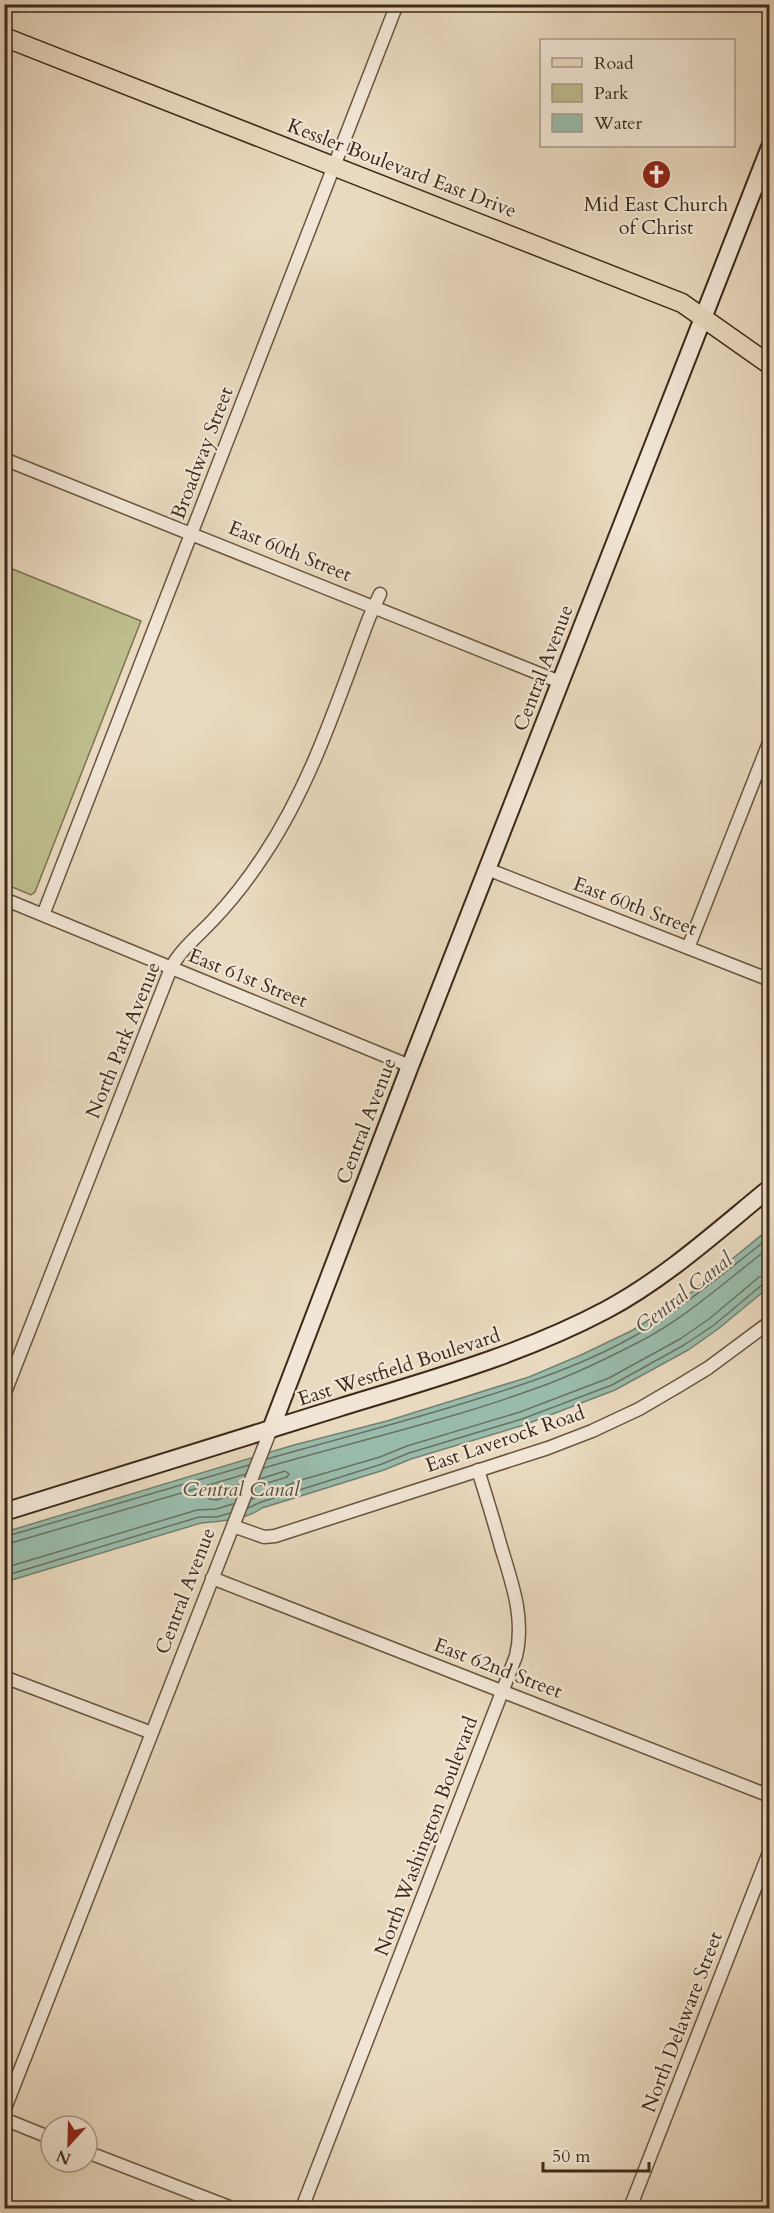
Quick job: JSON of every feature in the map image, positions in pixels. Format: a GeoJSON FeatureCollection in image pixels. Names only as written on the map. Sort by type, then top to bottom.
{"type":"FeatureCollection","features":[{"type":"Feature","properties":{"kind":"main road","name":"Kessler Boulevard East Drive"},"geometry":{"type":"LineString","coordinates":[[4,37],[671,298],[689,307],[770,365]]}},
{"type":"Feature","properties":{"kind":"main road","name":"Central Avenue"},"geometry":{"type":"LineString","coordinates":[[271,1429],[410,1066],[770,147]]}},
{"type":"Feature","properties":{"kind":"main road","name":"East Westfield Boulevard"},"geometry":{"type":"LineString","coordinates":[[10,1507],[271,1429],[511,1353],[607,1309],[663,1273],[770,1188]]}},
{"type":"Feature","properties":{"kind":"street","name":"Broadway Street"},"geometry":{"type":"LineString","coordinates":[[43,915],[397,4]]}},
{"type":"Feature","properties":{"kind":"street","name":"East 60th Street"},"geometry":{"type":"LineString","coordinates":[[4,459],[192,533],[377,600],[560,682]]}},
{"type":"Feature","properties":{"kind":"street","name":"North Park Avenue"},"geometry":{"type":"LineString","coordinates":[[4,1395],[171,968],[180,954],[242,885],[285,822],[309,773],[377,600]]}},
{"type":"Feature","properties":{"kind":"street"},"geometry":{"type":"LineString","coordinates":[[688,948],[770,740]]}},
{"type":"Feature","properties":{"kind":"street","name":"East 60th Street"},"geometry":{"type":"LineString","coordinates":[[487,869],[770,980]]}},
{"type":"Feature","properties":{"kind":"street","name":"East 61st Street"},"geometry":{"type":"LineString","coordinates":[[4,899],[410,1066]]}},
{"type":"Feature","properties":{"kind":"street","name":"East Laverock Road"},"geometry":{"type":"LineString","coordinates":[[234,1523],[264,1537],[275,1536],[567,1441],[639,1409],[708,1368],[770,1322]]}},
{"type":"Feature","properties":{"kind":"street","name":"Central Avenue"},"geometry":{"type":"LineString","coordinates":[[4,2110],[271,1429]]}},
{"type":"Feature","properties":{"kind":"street","name":"North Washington Boulevard"},"geometry":{"type":"LineString","coordinates":[[302,2208],[518,1650],[519,1611],[478,1470]]}},
{"type":"Feature","properties":{"kind":"street","name":"East 62nd Street"},"geometry":{"type":"LineString","coordinates":[[212,1578],[770,1796]]}},
{"type":"Feature","properties":{"kind":"street"},"geometry":{"type":"LineString","coordinates":[[4,1677],[152,1733]]}},
{"type":"Feature","properties":{"kind":"street","name":"North Delaware Street"},"geometry":{"type":"LineString","coordinates":[[630,2208],[770,1850]]}},
{"type":"Feature","properties":{"kind":"street"},"geometry":{"type":"LineString","coordinates":[[4,2120],[39,2133]]}},
{"type":"Feature","properties":{"kind":"street"},"geometry":{"type":"LineString","coordinates":[[99,2157],[232,2208]]}},
{"type":"Feature","properties":{"kind":"green space"},"geometry":{"type":"Polygon","coordinates":[[[5,566],[141,621],[35,892],[31,895],[5,884],[5,566]]]}},
{"type":"Feature","properties":{"kind":"water","name":"Central Canal"},"geometry":{"type":"Polygon","coordinates":[[[769,1229],[769,1287],[718,1329],[688,1350],[615,1390],[524,1425],[411,1459],[384,1470],[262,1508],[248,1515],[201,1523],[5,1582],[5,1532],[294,1445],[387,1421],[529,1377],[633,1330],[688,1295],[769,1229]]]}},
{"type":"Feature","properties":{"kind":"place","name":"Mid East Church of Christ"},"geometry":{"type":"Point","coordinates":[656,174]}}]}
